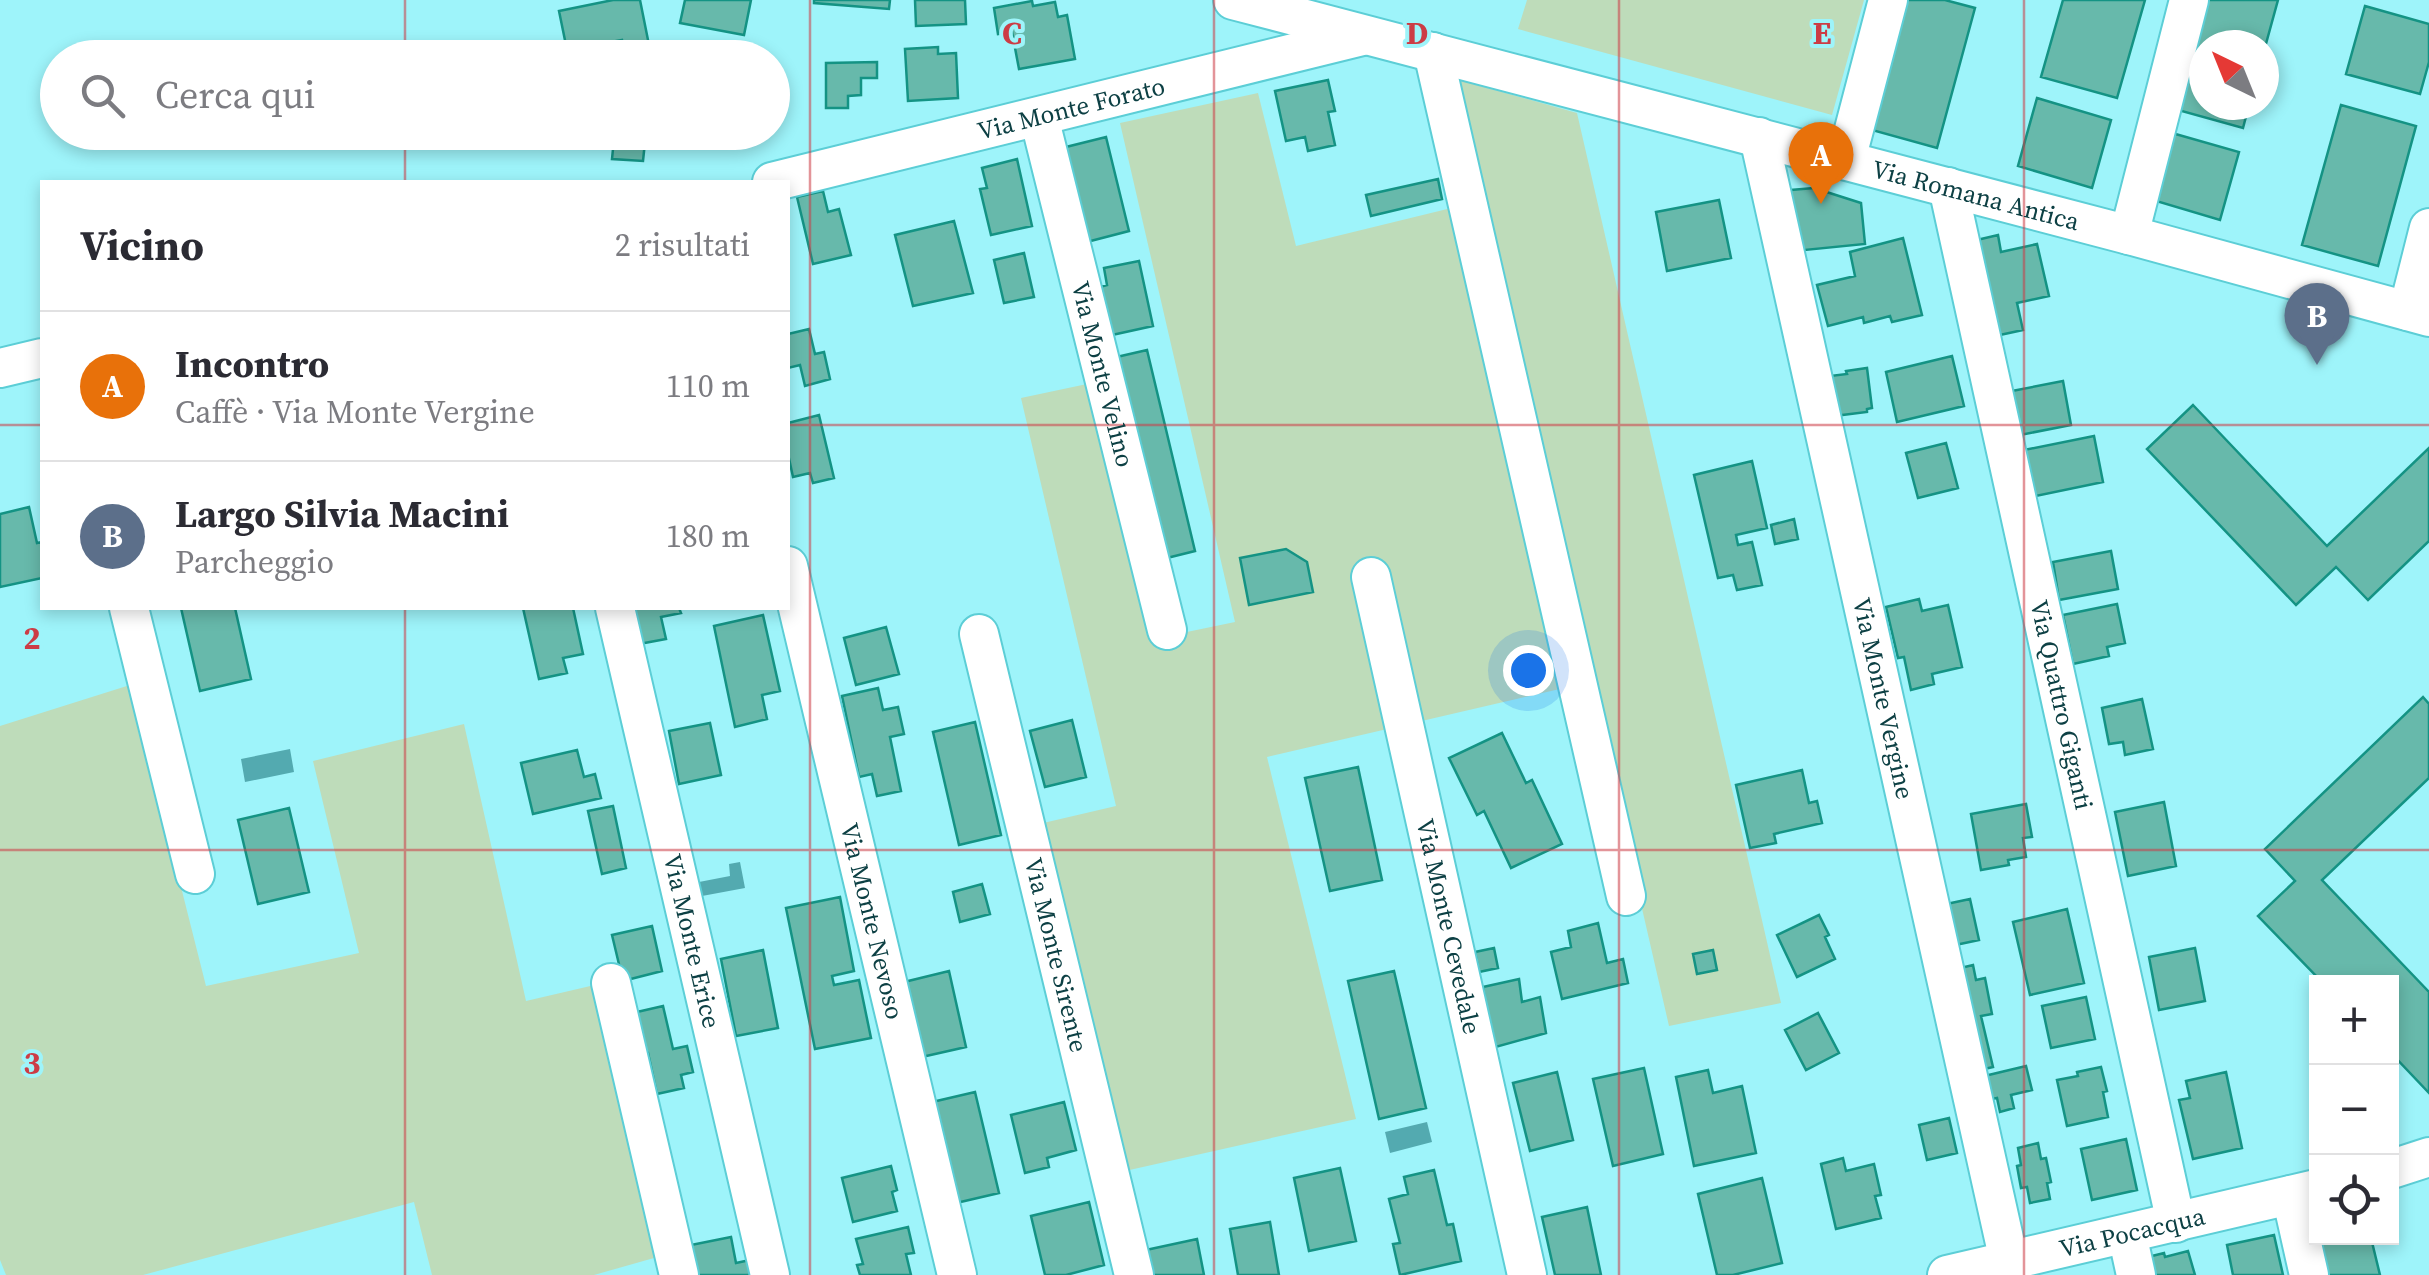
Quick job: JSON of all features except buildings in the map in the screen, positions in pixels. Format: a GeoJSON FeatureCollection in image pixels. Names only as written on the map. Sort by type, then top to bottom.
{"type":"FeatureCollection","features":[{"type":"Feature","properties":{"kind":"street","name":"Via Romana Antica"},"geometry":{"type":"LineString","coordinates":[[1233,0],[2129,234],[2418,314]]}},
{"type":"Feature","properties":{"kind":"street"},"geometry":{"type":"LineString","coordinates":[[1846,160],[1888,0]]}},
{"type":"Feature","properties":{"kind":"street"},"geometry":{"type":"LineString","coordinates":[[2129,234],[2189,0]]}},
{"type":"Feature","properties":{"kind":"street","name":"Via Monte Forato"},"geometry":{"type":"LineString","coordinates":[[780,180],[1368,34]]}},
{"type":"Feature","properties":{"kind":"street"},"geometry":{"type":"LineString","coordinates":[[1433,52],[1626,896]]}},
{"type":"Feature","properties":{"kind":"street","name":"Via Monte Velino"},"geometry":{"type":"LineString","coordinates":[[1039,118],[1167,630]]}},
{"type":"Feature","properties":{"kind":"street","name":"Via Monte Vergine"},"geometry":{"type":"LineString","coordinates":[[1759,137],[2009,1261]]}},
{"type":"Feature","properties":{"kind":"street","name":"Via Quattro Giganti"},"geometry":{"type":"LineString","coordinates":[[1948,187],[2176,1223]]}},
{"type":"Feature","properties":{"kind":"street"},"geometry":{"type":"LineString","coordinates":[[2418,314],[2429,228]]}},
{"type":"Feature","properties":{"kind":"street"},"geometry":{"type":"LineString","coordinates":[[0,368],[40,358]]}},
{"type":"Feature","properties":{"kind":"street","name":"Via Monte Nevoso"},"geometry":{"type":"LineString","coordinates":[[790,574],[957,1275]]}},
{"type":"Feature","properties":{"kind":"street","name":"Via Monte Cevedale"},"geometry":{"type":"LineString","coordinates":[[1370,577],[1527,1275]]}},
{"type":"Feature","properties":{"kind":"street"},"geometry":{"type":"LineString","coordinates":[[129,610],[195,874]]}},
{"type":"Feature","properties":{"kind":"street","name":"Via Monte Erice"},"geometry":{"type":"LineString","coordinates":[[615,610],[770,1275]]}},
{"type":"Feature","properties":{"kind":"street","name":"Via Monte Sirente"},"geometry":{"type":"LineString","coordinates":[[979,634],[1134,1275]]}},
{"type":"Feature","properties":{"kind":"street"},"geometry":{"type":"LineString","coordinates":[[611,983],[679,1275]]}},
{"type":"Feature","properties":{"kind":"street"},"geometry":{"type":"LineString","coordinates":[[2399,1167],[2429,1157]]}},
{"type":"Feature","properties":{"kind":"street"},"geometry":{"type":"LineString","coordinates":[[2304,1192],[2309,1275]]}},
{"type":"Feature","properties":{"kind":"street","name":"Via Pocacqua"},"geometry":{"type":"LineString","coordinates":[[1947,1275],[2304,1192]]}},
{"type":"Feature","properties":{"kind":"street"},"geometry":{"type":"LineString","coordinates":[[2127,1234],[2136,1275]]}},
{"type":"Feature","properties":{"kind":"green space"},"geometry":{"type":"Polygon","coordinates":[[[1527,0],[1864,0],[1832,115],[1518,29],[1527,0]]]}},
{"type":"Feature","properties":{"kind":"green space"},"geometry":{"type":"Polygon","coordinates":[[[1449,77],[1577,113],[1781,1003],[1669,1026],[1590,682],[1267,757],[1356,1119],[1125,1171],[1039,824],[1116,806],[1021,398],[1087,384],[1153,639],[1235,622],[1120,123],[1258,93],[1296,246],[1480,201],[1449,77]]]}},
{"type":"Feature","properties":{"kind":"green space"},"geometry":{"type":"Polygon","coordinates":[[[130,685],[206,986],[359,953],[313,761],[464,724],[526,1001],[599,984],[661,1256],[594,1275],[432,1275],[414,1202],[143,1275],[6,1275],[0,1260],[0,726],[130,685]]]}},
{"type":"Feature","properties":{"kind":"water"},"geometry":{"type":"Polygon","coordinates":[[[290,749],[294,772],[245,782],[241,759],[290,749]]]}},
{"type":"Feature","properties":{"kind":"water"},"geometry":{"type":"Polygon","coordinates":[[[740,862],[745,888],[702,896],[699,882],[730,876],[729,864],[740,862]]]}},
{"type":"Feature","properties":{"kind":"water"},"geometry":{"type":"Polygon","coordinates":[[[1427,1122],[1432,1142],[1390,1153],[1385,1132],[1427,1122]]]}},
{"type":"Feature","properties":{"kind":"place","name":"Incontro"},"geometry":{"type":"Point","coordinates":[1821,204]}},
{"type":"Feature","properties":{"kind":"place","name":"Largo Silvia Macini"},"geometry":{"type":"Point","coordinates":[2317,365]}}]}
